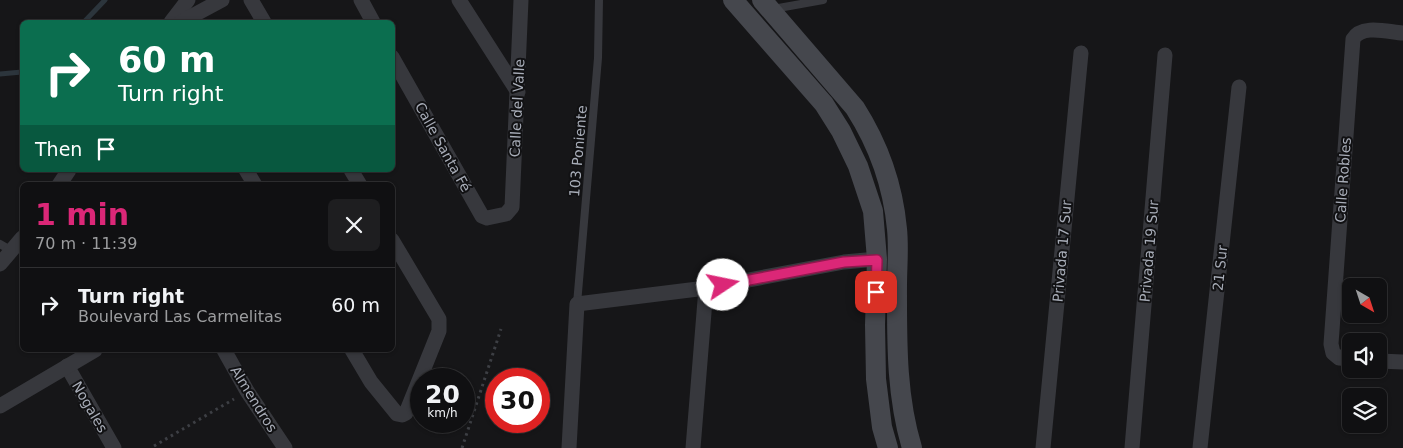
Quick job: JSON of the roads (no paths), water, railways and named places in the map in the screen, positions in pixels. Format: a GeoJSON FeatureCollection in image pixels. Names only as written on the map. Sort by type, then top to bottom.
{"type":"FeatureCollection","features":[{"type":"Feature","properties":{"kind":"main road"},"geometry":{"type":"LineString","coordinates":[[733,0],[824,104],[841,131],[858,166],[872,211],[877,260],[876,379],[882,427],[888,448]]}},
{"type":"Feature","properties":{"kind":"main road"},"geometry":{"type":"LineString","coordinates":[[766,5],[855,108],[867,127],[885,171],[897,230],[897,363],[902,406],[912,448]]}},
{"type":"Feature","properties":{"kind":"main road"},"geometry":{"type":"LineString","coordinates":[[872,211],[893,205]]}},
{"type":"Feature","properties":{"kind":"street"},"geometry":{"type":"LineString","coordinates":[[173,20],[188,0]]}},
{"type":"Feature","properties":{"kind":"street"},"geometry":{"type":"LineString","coordinates":[[185,20],[222,0]]}},
{"type":"Feature","properties":{"kind":"street"},"geometry":{"type":"LineString","coordinates":[[251,0],[263,20]]}},
{"type":"Feature","properties":{"kind":"street"},"geometry":{"type":"LineString","coordinates":[[361,0],[372,20]]}},
{"type":"Feature","properties":{"kind":"street"},"geometry":{"type":"LineString","coordinates":[[459,0],[518,92]]}},
{"type":"Feature","properties":{"kind":"street","name":"Calle del Valle"},"geometry":{"type":"LineString","coordinates":[[506,214],[512,206],[521,0]]}},
{"type":"Feature","properties":{"kind":"street","name":"Calle Robles"},"geometry":{"type":"LineString","coordinates":[[1342,358],[1333,353],[1331,344],[1353,39],[1357,34],[1365,30],[1403,33]]}},
{"type":"Feature","properties":{"kind":"street","name":"Privada 17 Sur"},"geometry":{"type":"LineString","coordinates":[[1043,448],[1081,53]]}},
{"type":"Feature","properties":{"kind":"street","name":"Privada 19 Sur"},"geometry":{"type":"LineString","coordinates":[[1132,448],[1165,55]]}},
{"type":"Feature","properties":{"kind":"street","name":"Calle Santa Fé"},"geometry":{"type":"LineString","coordinates":[[395,61],[482,216],[487,218],[506,214]]}},
{"type":"Feature","properties":{"kind":"street","name":"21 Sur"},"geometry":{"type":"LineString","coordinates":[[1200,448],[1239,87]]}},
{"type":"Feature","properties":{"kind":"street"},"geometry":{"type":"LineString","coordinates":[[0,264],[6,247],[20,239]]}},
{"type":"Feature","properties":{"kind":"street"},"geometry":{"type":"LineString","coordinates":[[353,352],[371,382],[397,414],[402,415],[406,412],[440,324],[439,318],[395,245]]}},
{"type":"Feature","properties":{"kind":"street"},"geometry":{"type":"LineString","coordinates":[[569,448],[577,304],[706,288],[844,262],[877,260]]}},
{"type":"Feature","properties":{"kind":"street"},"geometry":{"type":"LineString","coordinates":[[693,448],[706,288]]}},
{"type":"Feature","properties":{"kind":"street"},"geometry":{"type":"LineString","coordinates":[[0,406],[92,352]]}},
{"type":"Feature","properties":{"kind":"street","name":"Almendros"},"geometry":{"type":"LineString","coordinates":[[225,352],[247,391],[285,448]]}},
{"type":"Feature","properties":{"kind":"street"},"geometry":{"type":"LineString","coordinates":[[1387,361],[1403,362]]}},
{"type":"Feature","properties":{"kind":"street","name":"Nogales"},"geometry":{"type":"LineString","coordinates":[[67,366],[114,448]]}},
{"type":"Feature","properties":{"kind":"lane","name":"103 Poniente"},"geometry":{"type":"LineString","coordinates":[[577,304],[598,58],[599,0]]}},
{"type":"Feature","properties":{"kind":"lane"},"geometry":{"type":"LineString","coordinates":[[766,5],[823,0]]}},
{"type":"Feature","properties":{"kind":"waterway"},"geometry":{"type":"LineString","coordinates":[[86,20],[105,0]]}},
{"type":"Feature","properties":{"kind":"waterway"},"geometry":{"type":"LineString","coordinates":[[0,74],[20,72]]}}]}
